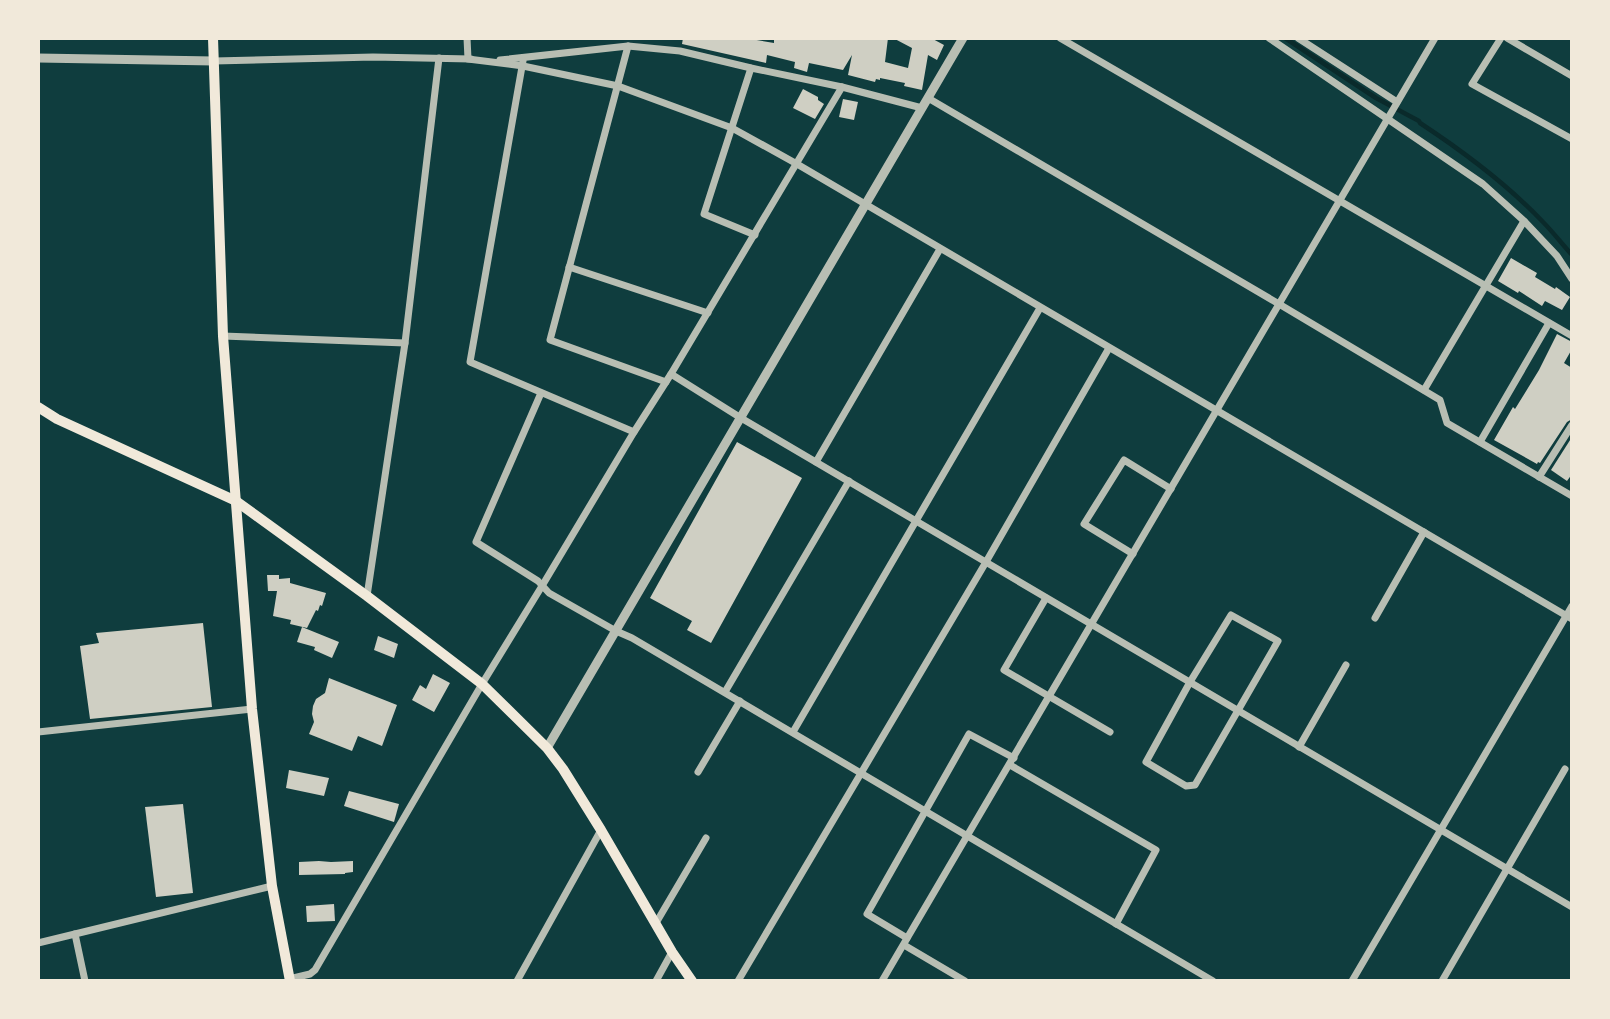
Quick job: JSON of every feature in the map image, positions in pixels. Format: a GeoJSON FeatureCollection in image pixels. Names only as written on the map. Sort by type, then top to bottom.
{"type":"FeatureCollection","features":[{"type":"Feature","properties":{"kind":"main road"},"geometry":{"type":"LineString","coordinates":[[213,38],[223,336],[252,709],[272,886],[290,980]]}},
{"type":"Feature","properties":{"kind":"main road"},"geometry":{"type":"LineString","coordinates":[[38,407],[57,419],[236,501],[482,684],[547,748],[563,769],[692,981]]}},
{"type":"Feature","properties":{"kind":"street"},"geometry":{"type":"LineString","coordinates":[[467,38],[468,59]]}},
{"type":"Feature","properties":{"kind":"street"},"geometry":{"type":"LineString","coordinates":[[547,748],[963,38]]}},
{"type":"Feature","properties":{"kind":"street"},"geometry":{"type":"LineString","coordinates":[[1060,38],[1572,336]]}},
{"type":"Feature","properties":{"kind":"street"},"geometry":{"type":"LineString","coordinates":[[1269,38],[1483,184],[1557,256],[1572,279]]}},
{"type":"Feature","properties":{"kind":"street"},"geometry":{"type":"LineString","coordinates":[[1298,38],[1397,103]]}},
{"type":"Feature","properties":{"kind":"street"},"geometry":{"type":"LineString","coordinates":[[882,981],[1435,38]]}},
{"type":"Feature","properties":{"kind":"street"},"geometry":{"type":"LineString","coordinates":[[1501,38],[1472,84],[1572,139]]}},
{"type":"Feature","properties":{"kind":"street"},"geometry":{"type":"LineString","coordinates":[[1507,38],[1572,76]]}},
{"type":"Feature","properties":{"kind":"street"},"geometry":{"type":"LineString","coordinates":[[38,58],[214,61],[373,57],[523,61],[628,46],[680,51],[922,108]]}},
{"type":"Feature","properties":{"kind":"street"},"geometry":{"type":"LineString","coordinates":[[628,46],[550,340],[669,378],[849,481],[1572,907]]}},
{"type":"Feature","properties":{"kind":"street"},"geometry":{"type":"LineString","coordinates":[[367,596],[405,343],[439,58]]}},
{"type":"Feature","properties":{"kind":"street"},"geometry":{"type":"LineString","coordinates":[[523,61],[618,86],[732,128],[1569,617]]}},
{"type":"Feature","properties":{"kind":"street"},"geometry":{"type":"LineString","coordinates":[[523,61],[471,362],[634,432]]}},
{"type":"Feature","properties":{"kind":"street"},"geometry":{"type":"LineString","coordinates":[[751,68],[704,214],[755,236]]}},
{"type":"Feature","properties":{"kind":"street"},"geometry":{"type":"LineString","coordinates":[[290,980],[316,970],[482,684],[755,236],[842,87]]}},
{"type":"Feature","properties":{"kind":"street"},"geometry":{"type":"LineString","coordinates":[[928,98],[1424,390],[1440,400],[1447,423],[1572,496]]}},
{"type":"Feature","properties":{"kind":"street"},"geometry":{"type":"LineString","coordinates":[[1424,390],[1524,221]]}},
{"type":"Feature","properties":{"kind":"street"},"geometry":{"type":"LineString","coordinates":[[816,462],[940,249]]}},
{"type":"Feature","properties":{"kind":"street"},"geometry":{"type":"LineString","coordinates":[[569,267],[708,313]]}},
{"type":"Feature","properties":{"kind":"street"},"geometry":{"type":"LineString","coordinates":[[793,732],[1040,308]]}},
{"type":"Feature","properties":{"kind":"street"},"geometry":{"type":"LineString","coordinates":[[1480,442],[1549,323]]}},
{"type":"Feature","properties":{"kind":"street"},"geometry":{"type":"LineString","coordinates":[[223,336],[405,343]]}},
{"type":"Feature","properties":{"kind":"street"},"geometry":{"type":"LineString","coordinates":[[738,981],[1109,348]]}},
{"type":"Feature","properties":{"kind":"street"},"geometry":{"type":"LineString","coordinates":[[541,393],[476,542],[538,581],[549,593],[725,692],[1213,981]]}},
{"type":"Feature","properties":{"kind":"street"},"geometry":{"type":"LineString","coordinates":[[1539,477],[1572,425]]}},
{"type":"Feature","properties":{"kind":"street"},"geometry":{"type":"LineString","coordinates":[[1133,554],[1084,524],[1124,460],[1171,489]]}},
{"type":"Feature","properties":{"kind":"street"},"geometry":{"type":"LineString","coordinates":[[725,692],[849,481]]}},
{"type":"Feature","properties":{"kind":"street"},"geometry":{"type":"LineString","coordinates":[[1375,618],[1424,532]]}},
{"type":"Feature","properties":{"kind":"street"},"geometry":{"type":"LineString","coordinates":[[1046,598],[1004,670],[1110,732]]}},
{"type":"Feature","properties":{"kind":"street"},"geometry":{"type":"LineString","coordinates":[[1352,981],[1569,617],[1572,606]]}},
{"type":"Feature","properties":{"kind":"street"},"geometry":{"type":"LineString","coordinates":[[1231,615],[1278,641],[1238,711],[1195,785],[1186,786],[1146,762],[1231,615]]}},
{"type":"Feature","properties":{"kind":"street"},"geometry":{"type":"LineString","coordinates":[[1299,747],[1346,665]]}},
{"type":"Feature","properties":{"kind":"street"},"geometry":{"type":"LineString","coordinates":[[698,772],[740,701]]}},
{"type":"Feature","properties":{"kind":"street"},"geometry":{"type":"LineString","coordinates":[[38,732],[252,709]]}},
{"type":"Feature","properties":{"kind":"street"},"geometry":{"type":"LineString","coordinates":[[965,981],[867,914],[969,734],[1156,849],[1116,924]]}},
{"type":"Feature","properties":{"kind":"street"},"geometry":{"type":"LineString","coordinates":[[1443,981],[1565,769]]}},
{"type":"Feature","properties":{"kind":"street"},"geometry":{"type":"LineString","coordinates":[[517,981],[601,830]]}},
{"type":"Feature","properties":{"kind":"street"},"geometry":{"type":"LineString","coordinates":[[656,923],[706,838]]}},
{"type":"Feature","properties":{"kind":"street"},"geometry":{"type":"LineString","coordinates":[[38,943],[272,886]]}},
{"type":"Feature","properties":{"kind":"street"},"geometry":{"type":"LineString","coordinates":[[75,934],[85,981]]}},
{"type":"Feature","properties":{"kind":"street"},"geometry":{"type":"LineString","coordinates":[[656,981],[672,952]]}},
{"type":"Feature","properties":{"kind":"building"},"geometry":{"type":"Polygon","coordinates":[[[683,38],[745,38],[774,43],[774,38],[888,38],[885,62],[908,68],[912,48],[893,38],[931,38],[944,45],[937,60],[928,55],[922,90],[904,86],[905,83],[880,78],[875,82],[848,75],[852,55],[843,70],[809,63],[807,72],[794,68],[795,62],[767,55],[766,63],[682,44],[683,38]]]}},
{"type":"Feature","properties":{"kind":"building"},"geometry":{"type":"Polygon","coordinates":[[[803,89],[818,97],[824,104],[815,119],[793,108],[803,89]]]}},
{"type":"Feature","properties":{"kind":"building"},"geometry":{"type":"Polygon","coordinates":[[[843,99],[858,102],[854,120],[839,117],[843,99]]]}},
{"type":"Feature","properties":{"kind":"building"},"geometry":{"type":"Polygon","coordinates":[[[1511,258],[1537,273],[1535,277],[1570,297],[1562,310],[1545,301],[1542,306],[1498,281],[1511,258]]]}},
{"type":"Feature","properties":{"kind":"building"},"geometry":{"type":"Polygon","coordinates":[[[1557,334],[1572,342],[1572,349],[1564,363],[1572,368],[1572,419],[1567,422],[1537,464],[1494,440],[1539,370],[1557,334]]]}},
{"type":"Feature","properties":{"kind":"building"},"geometry":{"type":"Polygon","coordinates":[[[1572,437],[1572,474],[1567,481],[1551,470],[1572,437]]]}},
{"type":"Feature","properties":{"kind":"building"},"geometry":{"type":"Polygon","coordinates":[[[737,442],[802,478],[711,643],[687,630],[692,621],[650,598],[737,442]]]}},
{"type":"Feature","properties":{"kind":"building"},"geometry":{"type":"Polygon","coordinates":[[[267,575],[279,575],[279,579],[290,578],[290,583],[326,593],[322,606],[316,610],[307,628],[290,624],[291,620],[273,616],[277,591],[268,591],[267,575]]]}},
{"type":"Feature","properties":{"kind":"building"},"geometry":{"type":"Polygon","coordinates":[[[203,623],[212,707],[90,719],[80,646],[99,643],[96,633],[203,623]]]}},
{"type":"Feature","properties":{"kind":"building"},"geometry":{"type":"Polygon","coordinates":[[[302,627],[339,642],[332,658],[314,650],[315,647],[297,642],[302,627]]]}},
{"type":"Feature","properties":{"kind":"building"},"geometry":{"type":"Polygon","coordinates":[[[378,636],[398,644],[394,658],[374,650],[378,636]]]}},
{"type":"Feature","properties":{"kind":"building"},"geometry":{"type":"Polygon","coordinates":[[[433,674],[450,683],[434,712],[412,700],[420,685],[426,689],[433,674]]]}},
{"type":"Feature","properties":{"kind":"building"},"geometry":{"type":"Polygon","coordinates":[[[329,678],[397,705],[382,746],[358,736],[352,751],[309,734],[314,722],[313,706],[316,699],[325,693],[329,678]]]}},
{"type":"Feature","properties":{"kind":"building"},"geometry":{"type":"Polygon","coordinates":[[[289,770],[329,778],[324,796],[286,788],[289,770]]]}},
{"type":"Feature","properties":{"kind":"building"},"geometry":{"type":"Polygon","coordinates":[[[349,791],[399,804],[394,822],[344,806],[349,791]]]}},
{"type":"Feature","properties":{"kind":"building"},"geometry":{"type":"Polygon","coordinates":[[[183,804],[193,893],[156,897],[145,807],[183,804]]]}},
{"type":"Feature","properties":{"kind":"building"},"geometry":{"type":"Polygon","coordinates":[[[353,861],[353,872],[299,875],[299,862],[353,861]]]}},
{"type":"Feature","properties":{"kind":"building"},"geometry":{"type":"Polygon","coordinates":[[[334,904],[335,921],[307,922],[306,906],[334,904]]]}},
{"type":"Feature","properties":{"kind":"waterway"},"geometry":{"type":"LineString","coordinates":[[1285,38],[1376,98],[1419,121],[1469,157],[1529,208],[1572,255]]}}]}
